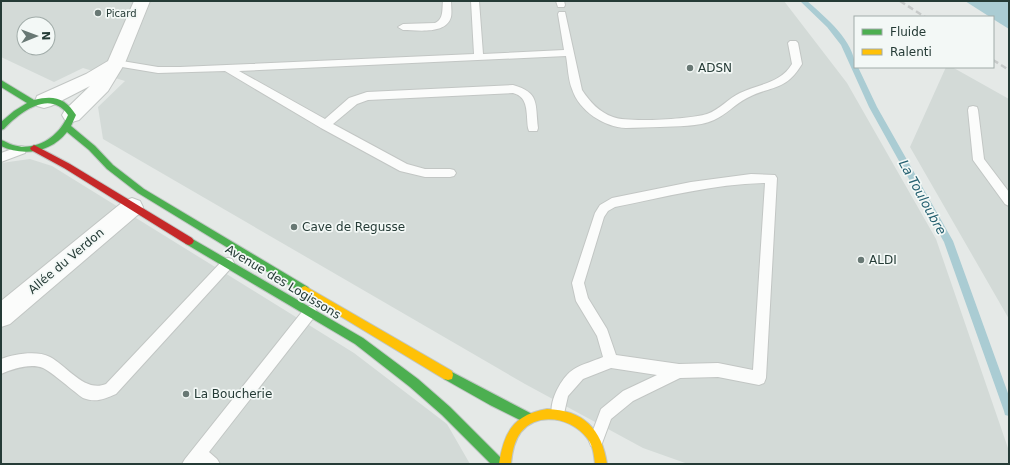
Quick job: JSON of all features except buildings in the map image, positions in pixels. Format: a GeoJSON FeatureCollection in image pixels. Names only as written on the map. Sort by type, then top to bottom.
{"type":"FeatureCollection","features":[{"type":"Feature","properties":{"kind":"main road"},"geometry":{"type":"LineString","coordinates":[[1,83],[38,102]]}},
{"type":"Feature","properties":{"kind":"main road"},"geometry":{"type":"LineString","coordinates":[[2,122],[22,108],[38,102]]}},
{"type":"Feature","properties":{"kind":"main road","name":"Avenue des Logissons"},"geometry":{"type":"LineString","coordinates":[[38,102],[62,102],[67,106],[70,121],[92,148],[110,167],[141,191],[387,339],[494,401],[528,418]]}},
{"type":"Feature","properties":{"kind":"main road"},"geometry":{"type":"LineString","coordinates":[[1,143],[5,147],[12,149],[21,150],[34,148],[48,143],[59,136],[70,121]]}},
{"type":"Feature","properties":{"kind":"main road","name":"Avenue des Logissons"},"geometry":{"type":"LineString","coordinates":[[34,148],[67,166],[132,207],[359,341],[414,383],[446,411],[499,464]]}},
{"type":"Feature","properties":{"kind":"main road"},"geometry":{"type":"LineString","coordinates":[[505,464],[505,455],[509,440],[517,427],[528,418],[543,413],[558,413],[573,418],[586,427],[596,442],[601,461],[611,464]]}},
{"type":"Feature","properties":{"kind":"street"},"geometry":{"type":"LineString","coordinates":[[70,121],[102,86],[116,64],[142,1]]}},
{"type":"Feature","properties":{"kind":"street"},"geometry":{"type":"LineString","coordinates":[[38,102],[92,78],[116,64]]}},
{"type":"Feature","properties":{"kind":"street","name":"Allée du Verdon"},"geometry":{"type":"LineString","coordinates":[[1,316],[132,207]]}},
{"type":"Feature","properties":{"kind":"lane"},"geometry":{"type":"LineString","coordinates":[[403,27],[437,26],[443,23],[446,17],[447,1]]}},
{"type":"Feature","properties":{"kind":"lane"},"geometry":{"type":"LineString","coordinates":[[475,1],[479,58]]}},
{"type":"Feature","properties":{"kind":"lane"},"geometry":{"type":"LineString","coordinates":[[561,7],[577,90],[585,103],[595,113],[610,121],[625,124],[684,122],[711,117],[742,96],[758,89],[777,84],[791,74],[797,64],[793,43]]}},
{"type":"Feature","properties":{"kind":"lane"},"geometry":{"type":"LineString","coordinates":[[116,64],[158,70],[228,69],[570,53]]}},
{"type":"Feature","properties":{"kind":"lane"},"geometry":{"type":"LineString","coordinates":[[228,69],[404,168],[425,173],[450,173]]}},
{"type":"Feature","properties":{"kind":"lane"},"geometry":{"type":"LineString","coordinates":[[326,125],[353,101],[367,96],[513,89],[523,92],[529,98],[533,128]]}},
{"type":"Feature","properties":{"kind":"lane"},"geometry":{"type":"LineString","coordinates":[[973,110],[979,160],[1009,201]]}},
{"type":"Feature","properties":{"kind":"lane"},"geometry":{"type":"LineString","coordinates":[[1,158],[21,150]]}},
{"type":"Feature","properties":{"kind":"lane"},"geometry":{"type":"LineString","coordinates":[[558,413],[562,393],[578,374],[611,361],[679,372],[718,370],[759,378],[770,178],[750,177],[730,180],[612,203],[604,208],[599,216],[578,283],[581,299],[598,325],[607,344],[611,361]]}},
{"type":"Feature","properties":{"kind":"lane"},"geometry":{"type":"LineString","coordinates":[[1,367],[6,364],[28,360],[46,362],[88,393],[100,394],[105,392],[110,389],[228,264]]}},
{"type":"Feature","properties":{"kind":"lane"},"geometry":{"type":"LineString","coordinates":[[212,464],[194,459],[310,312]]}},
{"type":"Feature","properties":{"kind":"lane"},"geometry":{"type":"LineString","coordinates":[[596,442],[606,414],[628,396],[679,372]]}},
{"type":"Feature","properties":{"kind":"shaded area"},"geometry":{"type":"Polygon","coordinates":[[[1,1],[784,1],[847,83],[936,239],[1009,451],[1009,464],[688,464],[643,448],[525,384],[103,139],[98,107],[125,81],[83,68],[54,82],[1,57],[1,1]]]}},
{"type":"Feature","properties":{"kind":"shaded area"},"geometry":{"type":"Polygon","coordinates":[[[946,68],[954,68],[1009,99],[1009,319],[910,147],[946,68]]]}},
{"type":"Feature","properties":{"kind":"shaded area"},"geometry":{"type":"Polygon","coordinates":[[[30,159],[52,166],[354,353],[447,424],[470,464],[1,464],[1,163],[30,159]]]}},
{"type":"Feature","properties":{"kind":"water"},"geometry":{"type":"Polygon","coordinates":[[[965,1],[1009,1],[1009,29],[994,20],[994,16],[988,16],[965,1]]]}},
{"type":"Feature","properties":{"kind":"waterway","name":"La Touloubre"},"geometry":{"type":"LineString","coordinates":[[803,1],[829,25],[844,44],[854,66]]}},
{"type":"Feature","properties":{"kind":"waterway","name":"La Touloubre"},"geometry":{"type":"LineString","coordinates":[[855,68],[873,107],[948,241],[1009,411]]}},
{"type":"Feature","properties":{"kind":"railway"},"geometry":{"type":"LineString","coordinates":[[900,1],[923,16]]}},
{"type":"Feature","properties":{"kind":"railway"},"geometry":{"type":"LineString","coordinates":[[994,61],[1009,70]]}},
{"type":"Feature","properties":{"kind":"traffic: fast"},"geometry":{"type":"LineString","coordinates":[[1,83],[33,103]]}},
{"type":"Feature","properties":{"kind":"traffic: fast"},"geometry":{"type":"LineString","coordinates":[[1,127],[16,113],[26,107],[37,102],[47,100],[57,101],[66,106],[72,115],[68,125],[61,134],[53,141],[43,146],[33,149],[22,149],[11,148],[1,143]]}},
{"type":"Feature","properties":{"kind":"traffic: fast"},"geometry":{"type":"LineString","coordinates":[[67,127],[92,148],[110,167],[141,191],[305,290]]}},
{"type":"Feature","properties":{"kind":"traffic: fast"},"geometry":{"type":"LineString","coordinates":[[189,241],[359,341],[414,383],[446,411],[499,464]]}},
{"type":"Feature","properties":{"kind":"traffic: fast"},"geometry":{"type":"LineString","coordinates":[[448,375],[528,418]]}},
{"type":"Feature","properties":{"kind":"traffic: slow"},"geometry":{"type":"LineString","coordinates":[[305,290],[448,375]]}},
{"type":"Feature","properties":{"kind":"traffic: slow"},"geometry":{"type":"LineString","coordinates":[[505,464],[510,440],[518,427],[528,420],[547,414],[567,417],[584,427],[591,434],[596,443],[599,450],[601,464]]}},
{"type":"Feature","properties":{"kind":"traffic: jam"},"geometry":{"type":"LineString","coordinates":[[34,148],[67,166],[189,241]]}},
{"type":"Feature","properties":{"kind":"place","name":"Picard"},"geometry":{"type":"Point","coordinates":[98,13]}},
{"type":"Feature","properties":{"kind":"place","name":"ADSN"},"geometry":{"type":"Point","coordinates":[690,68]}},
{"type":"Feature","properties":{"kind":"place","name":"Cave de Regusse"},"geometry":{"type":"Point","coordinates":[294,227]}},
{"type":"Feature","properties":{"kind":"place","name":"ALDI"},"geometry":{"type":"Point","coordinates":[861,260]}},
{"type":"Feature","properties":{"kind":"place","name":"La Boucherie"},"geometry":{"type":"Point","coordinates":[186,394]}}]}
